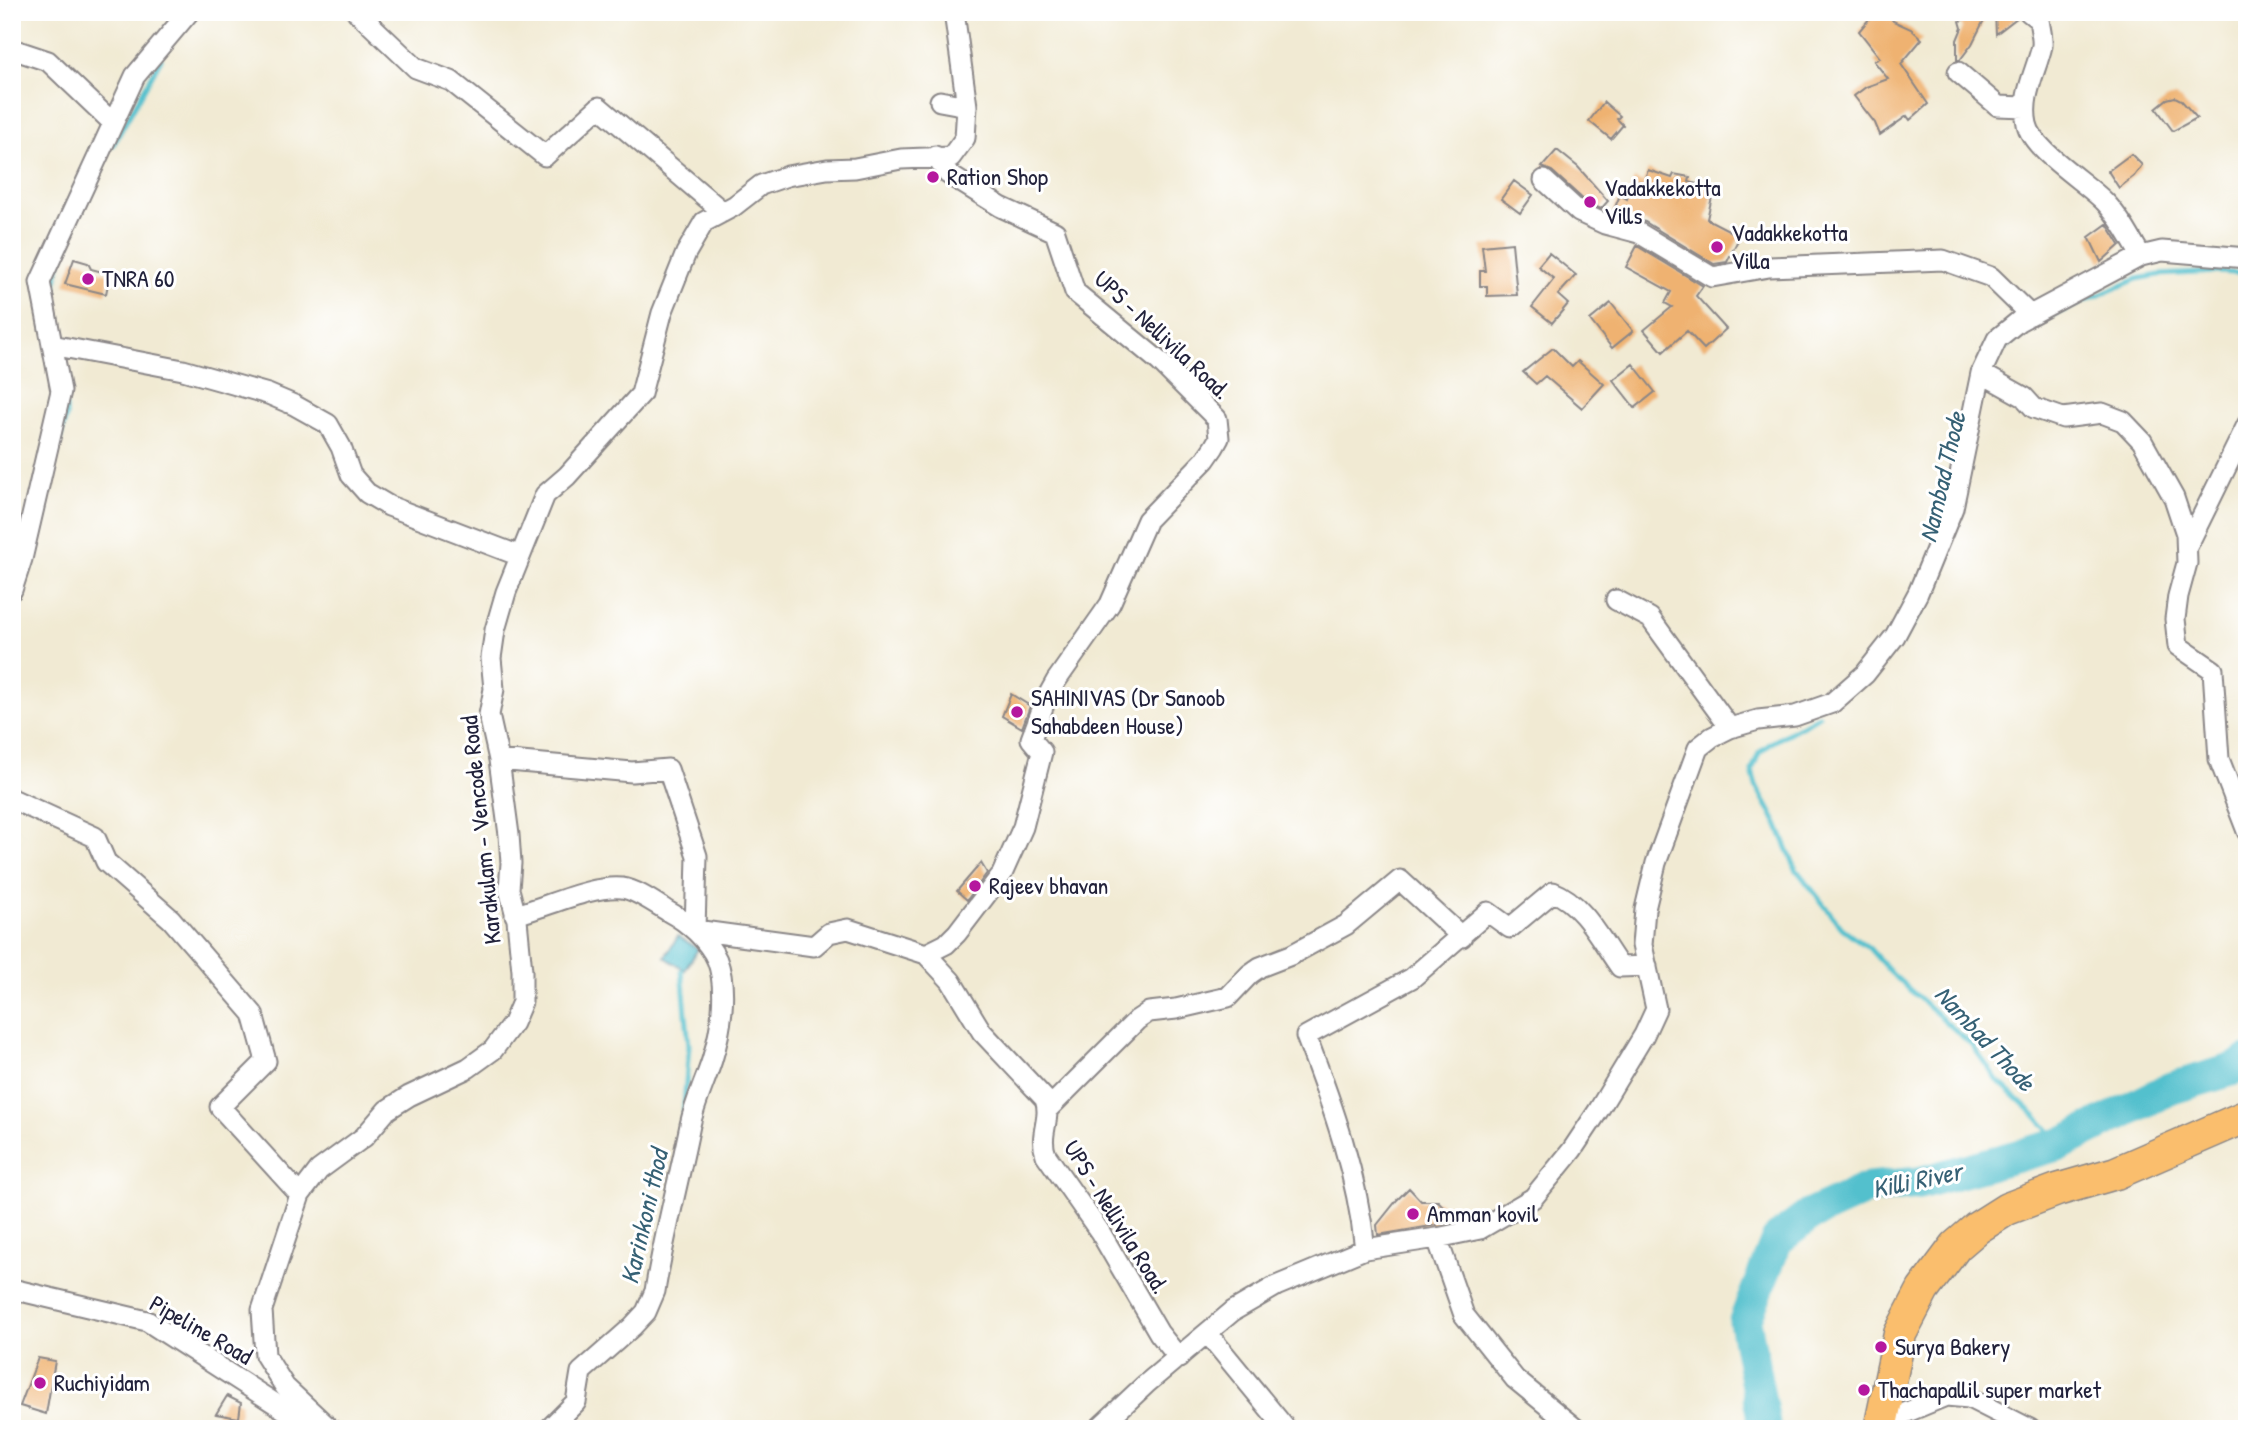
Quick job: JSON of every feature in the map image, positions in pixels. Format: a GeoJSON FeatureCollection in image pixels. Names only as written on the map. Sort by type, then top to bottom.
{"type":"FeatureCollection","features":[{"type":"Feature","properties":{"kind":"main road"},"geometry":{"type":"LineString","coordinates":[[1880,1426],[1900,1334],[1923,1290],[1956,1246],[2007,1209],[2057,1190],[2116,1173],[2247,1116]]}},
{"type":"Feature","properties":{"kind":"street"},"geometry":{"type":"LineString","coordinates":[[12,590],[22,559],[61,391],[40,282],[135,76],[189,12]]}},
{"type":"Feature","properties":{"kind":"street"},"geometry":{"type":"LineString","coordinates":[[358,12],[416,68],[451,80],[545,156],[599,107],[723,212]]}},
{"type":"Feature","properties":{"kind":"street","name":"Karakulam - Vencode Road"},"geometry":{"type":"LineString","coordinates":[[330,1429],[285,1387],[265,1355],[262,1310],[300,1195],[319,1170],[365,1137],[387,1110],[409,1096],[468,1068],[493,1050],[513,1023],[522,1002],[522,971],[509,890],[509,835],[499,760],[489,715],[494,689],[491,658],[495,629],[545,495],[567,476],[641,394],[662,313],[686,253],[704,222],[761,185],[787,176],[827,169],[855,168],[901,159],[951,157],[965,138],[967,106],[954,12]]}},
{"type":"Feature","properties":{"kind":"street"},"geometry":{"type":"LineString","coordinates":[[2029,12],[2039,20],[2043,43],[2025,107],[2027,126],[2034,140],[2104,201],[2123,225],[2141,256]]}},
{"type":"Feature","properties":{"kind":"street"},"geometry":{"type":"LineString","coordinates":[[12,49],[48,61],[113,123]]}},
{"type":"Feature","properties":{"kind":"street"},"geometry":{"type":"LineString","coordinates":[[1958,72],[1998,106],[2025,107]]}},
{"type":"Feature","properties":{"kind":"street"},"geometry":{"type":"LineString","coordinates":[[940,101],[967,106]]}},
{"type":"Feature","properties":{"kind":"street","name":"UPS - Nellivila Road."},"geometry":{"type":"LineString","coordinates":[[926,954],[946,944],[957,933],[1002,874],[1024,827],[1034,789],[1042,752],[1031,739],[1045,699],[1110,604],[1147,520],[1205,460],[1219,438],[1217,419],[1193,393],[1075,292],[1055,232],[1001,207],[948,174],[935,156]]}},
{"type":"Feature","properties":{"kind":"street"},"geometry":{"type":"LineString","coordinates":[[1544,180],[1579,212],[1605,224],[1639,233],[1712,277],[1769,267],[1943,260],[1992,277],[2030,315]]}},
{"type":"Feature","properties":{"kind":"street"},"geometry":{"type":"LineString","coordinates":[[1098,1429],[1146,1384],[1233,1311],[1276,1286],[1365,1249],[1437,1238],[1480,1228],[1533,1198],[1572,1150],[1644,1035],[1656,1009],[1642,945],[1645,909],[1656,863],[1698,748],[1730,728],[1758,720],[1795,716],[1832,703],[1865,674],[1895,636],[1918,593],[1953,508],[1985,375],[1997,339],[2019,321],[2141,256],[2162,251],[2247,259]]}},
{"type":"Feature","properties":{"kind":"street"},"geometry":{"type":"LineString","coordinates":[[52,345],[183,370],[268,394],[294,405],[328,425],[341,447],[351,475],[367,493],[389,506],[520,556]]}},
{"type":"Feature","properties":{"kind":"street"},"geometry":{"type":"LineString","coordinates":[[1985,375],[2024,397],[2034,408],[2063,418],[2102,413],[2123,421],[2142,441],[2181,514],[2187,563],[2175,619],[2178,646],[2213,670],[2219,759],[2247,831]]}},
{"type":"Feature","properties":{"kind":"street"},"geometry":{"type":"LineString","coordinates":[[2187,547],[2247,425]]}},
{"type":"Feature","properties":{"kind":"street"},"geometry":{"type":"LineString","coordinates":[[1616,600],[1650,618],[1730,728]]}},
{"type":"Feature","properties":{"kind":"street"},"geometry":{"type":"LineString","coordinates":[[499,760],[632,772],[668,769],[697,856],[695,930]]}},
{"type":"Feature","properties":{"kind":"street"},"geometry":{"type":"LineString","coordinates":[[12,799],[95,837],[106,862],[171,919],[254,1014],[266,1061],[220,1107],[300,1195]]}},
{"type":"Feature","properties":{"kind":"street"},"geometry":{"type":"LineString","coordinates":[[695,930],[814,946],[829,933],[848,929],[926,954],[951,981],[982,1032],[1019,1073],[1036,1087],[1045,1099],[1048,1109],[1137,1020],[1149,1012],[1177,1009],[1228,997],[1260,967],[1291,955],[1346,925],[1400,880],[1462,937]]}},
{"type":"Feature","properties":{"kind":"street"},"geometry":{"type":"LineString","coordinates":[[515,915],[594,889],[625,888],[675,915],[695,930],[716,960],[721,984],[722,1009],[712,1059],[691,1123],[655,1291],[646,1312],[581,1372],[576,1402],[548,1429]]}},
{"type":"Feature","properties":{"kind":"street"},"geometry":{"type":"LineString","coordinates":[[1365,1249],[1361,1211],[1349,1158],[1333,1105],[1306,1036],[1412,978],[1488,912],[1510,928],[1553,892],[1562,895],[1582,913],[1620,967],[1647,966]]}},
{"type":"Feature","properties":{"kind":"street","name":"UPS - Nellivila Road."},"geometry":{"type":"LineString","coordinates":[[1048,1109],[1041,1143],[1046,1155],[1100,1232],[1159,1333],[1179,1358]]}},
{"type":"Feature","properties":{"kind":"street"},"geometry":{"type":"LineString","coordinates":[[1437,1238],[1464,1315],[1515,1378],[1576,1429]]}},
{"type":"Feature","properties":{"kind":"street","name":"Pipeline Road"},"geometry":{"type":"LineString","coordinates":[[12,1289],[147,1321],[314,1429]]}},
{"type":"Feature","properties":{"kind":"street"},"geometry":{"type":"LineString","coordinates":[[1208,1334],[1286,1429]]}},
{"type":"Feature","properties":{"kind":"street"},"geometry":{"type":"LineString","coordinates":[[1880,1426],[1947,1396],[1969,1398],[2030,1429]]}},
{"type":"Feature","properties":{"kind":"water"},"geometry":{"type":"Polygon","coordinates":[[[678,936],[698,949],[685,970],[665,957],[678,936]]]}},
{"type":"Feature","properties":{"kind":"building"},"geometry":{"type":"Polygon","coordinates":[[[1875,12],[1886,12],[1893,21],[1911,29],[1922,39],[1901,64],[1928,104],[1910,120],[1907,116],[1880,135],[1875,123],[1854,96],[1866,87],[1888,79],[1874,61],[1880,58],[1859,31],[1875,12]]]}},
{"type":"Feature","properties":{"kind":"building"},"geometry":{"type":"Polygon","coordinates":[[[1980,12],[1988,12],[1972,44],[1960,60],[1957,60],[1957,40],[1962,28],[1960,21],[1980,12]]]}},
{"type":"Feature","properties":{"kind":"building"},"geometry":{"type":"Polygon","coordinates":[[[1995,12],[2017,12],[2018,17],[1996,34],[1995,12]]]}},
{"type":"Feature","properties":{"kind":"building"},"geometry":{"type":"Polygon","coordinates":[[[2175,97],[2197,118],[2173,131],[2156,108],[2167,99],[2175,97]]]}},
{"type":"Feature","properties":{"kind":"building"},"geometry":{"type":"Polygon","coordinates":[[[1604,102],[1620,116],[1617,119],[1623,125],[1611,139],[1589,121],[1604,102]]]}},
{"type":"Feature","properties":{"kind":"building"},"geometry":{"type":"Polygon","coordinates":[[[1557,150],[1578,167],[1608,201],[1601,209],[1586,202],[1552,171],[1542,167],[1557,150]]]}},
{"type":"Feature","properties":{"kind":"building"},"geometry":{"type":"Polygon","coordinates":[[[2131,154],[2142,165],[2134,176],[2119,188],[2108,171],[2131,154]]]}},
{"type":"Feature","properties":{"kind":"building"},"geometry":{"type":"Polygon","coordinates":[[[1648,170],[1672,178],[1674,174],[1690,177],[1689,182],[1714,188],[1707,219],[1740,236],[1727,262],[1714,264],[1645,222],[1613,212],[1620,195],[1627,199],[1634,179],[1643,183],[1648,170]]]}},
{"type":"Feature","properties":{"kind":"building"},"geometry":{"type":"Polygon","coordinates":[[[1514,181],[1533,195],[1520,213],[1501,199],[1514,181]]]}},
{"type":"Feature","properties":{"kind":"building"},"geometry":{"type":"Polygon","coordinates":[[[2107,224],[2120,245],[2101,262],[2089,237],[2107,224]]]}},
{"type":"Feature","properties":{"kind":"building"},"geometry":{"type":"Polygon","coordinates":[[[1512,243],[1517,295],[1487,296],[1487,286],[1480,286],[1480,271],[1485,271],[1482,246],[1512,243]]]}},
{"type":"Feature","properties":{"kind":"building"},"geometry":{"type":"Polygon","coordinates":[[[1637,246],[1703,286],[1696,296],[1726,329],[1704,349],[1687,331],[1663,352],[1644,330],[1672,307],[1665,303],[1671,292],[1626,267],[1637,246]]]}},
{"type":"Feature","properties":{"kind":"building"},"geometry":{"type":"Polygon","coordinates":[[[1549,253],[1576,275],[1558,295],[1568,304],[1552,323],[1532,307],[1554,279],[1538,266],[1549,253]]]}},
{"type":"Feature","properties":{"kind":"building","name":"TNRA 60"},"geometry":{"type":"Polygon","coordinates":[[[74,259],[88,263],[91,269],[110,274],[106,294],[65,284],[74,259]]]}},
{"type":"Feature","properties":{"kind":"building"},"geometry":{"type":"Polygon","coordinates":[[[1611,303],[1633,331],[1612,348],[1590,320],[1611,303]]]}},
{"type":"Feature","properties":{"kind":"building"},"geometry":{"type":"Polygon","coordinates":[[[1553,348],[1572,367],[1578,361],[1604,384],[1582,408],[1545,376],[1536,384],[1523,372],[1553,348]]]}},
{"type":"Feature","properties":{"kind":"building"},"geometry":{"type":"Polygon","coordinates":[[[1633,364],[1655,392],[1635,408],[1613,380],[1633,364]]]}},
{"type":"Feature","properties":{"kind":"building","name":"SAHINIVAS (Dr Sanoob Sahabdeen House)"},"geometry":{"type":"Polygon","coordinates":[[[1011,694],[1030,706],[1022,728],[1002,716],[1011,694]]]}},
{"type":"Feature","properties":{"kind":"building"},"geometry":{"type":"Polygon","coordinates":[[[981,863],[987,873],[967,900],[957,891],[981,863]]]}},
{"type":"Feature","properties":{"kind":"building","name":"Amman kovil"},"geometry":{"type":"Polygon","coordinates":[[[1409,1188],[1421,1201],[1438,1201],[1446,1209],[1436,1219],[1437,1225],[1378,1235],[1377,1225],[1409,1188]]]}},
{"type":"Feature","properties":{"kind":"building","name":"Ruchiyidam"},"geometry":{"type":"Polygon","coordinates":[[[38,1358],[55,1361],[46,1414],[20,1406],[38,1358]]]}},
{"type":"Feature","properties":{"kind":"building"},"geometry":{"type":"Polygon","coordinates":[[[227,1396],[241,1403],[239,1418],[216,1414],[227,1396]]]}},
{"type":"Feature","properties":{"kind":"waterway"},"geometry":{"type":"LineString","coordinates":[[113,145],[161,59]]}},
{"type":"Feature","properties":{"kind":"waterway"},"geometry":{"type":"LineString","coordinates":[[52,300],[60,262]]}},
{"type":"Feature","properties":{"kind":"waterway","name":"Nambad Thode"},"geometry":{"type":"LineString","coordinates":[[1998,354],[2008,344],[2052,315],[2137,279],[2217,272],[2247,274]]}},
{"type":"Feature","properties":{"kind":"waterway"},"geometry":{"type":"LineString","coordinates":[[59,441],[66,407]]}},
{"type":"Feature","properties":{"kind":"waterway","name":"Nambad Thode"},"geometry":{"type":"LineString","coordinates":[[1945,552],[1954,528]]}},
{"type":"Feature","properties":{"kind":"waterway","name":"Nambad Thode"},"geometry":{"type":"LineString","coordinates":[[1901,642],[1920,613],[1925,599]]}},
{"type":"Feature","properties":{"kind":"waterway","name":"Nambad Thode"},"geometry":{"type":"LineString","coordinates":[[1819,716],[1771,743],[1759,753],[1752,770],[1756,786],[1777,824],[1796,869],[1842,928],[1869,948],[1891,973],[1972,1045],[1997,1080],[2034,1114],[2061,1144]]}},
{"type":"Feature","properties":{"kind":"waterway","name":"Karinkoni thod"},"geometry":{"type":"LineString","coordinates":[[682,971],[689,1046],[683,1118]]}},
{"type":"Feature","properties":{"kind":"waterway","name":"Killi River"},"geometry":{"type":"LineString","coordinates":[[1765,1429],[1745,1321],[1777,1240],[1810,1215],[1869,1188],[1919,1183],[2061,1144],[2169,1089],[2235,1069],[2247,1061]]}},
{"type":"Feature","properties":{"kind":"place","name":"Ration Shop"},"geometry":{"type":"Point","coordinates":[933,177]}},
{"type":"Feature","properties":{"kind":"place","name":"Vadakkekotta Vills"},"geometry":{"type":"Point","coordinates":[1590,202]}},
{"type":"Feature","properties":{"kind":"place","name":"Vadakkekotta Villa"},"geometry":{"type":"Point","coordinates":[1717,247]}},
{"type":"Feature","properties":{"kind":"place","name":"TNRA 60"},"geometry":{"type":"Point","coordinates":[88,279]}},
{"type":"Feature","properties":{"kind":"place","name":"SAHINIVAS (Dr Sanoob Sahabdeen House)"},"geometry":{"type":"Point","coordinates":[1017,712]}},
{"type":"Feature","properties":{"kind":"place","name":"Rajeev bhavan"},"geometry":{"type":"Point","coordinates":[975,886]}},
{"type":"Feature","properties":{"kind":"place","name":"Amman kovil"},"geometry":{"type":"Point","coordinates":[1413,1214]}},
{"type":"Feature","properties":{"kind":"place","name":"Surya Bakery"},"geometry":{"type":"Point","coordinates":[1881,1347]}},
{"type":"Feature","properties":{"kind":"place","name":"Ruchiyidam"},"geometry":{"type":"Point","coordinates":[40,1383]}},
{"type":"Feature","properties":{"kind":"place","name":"Thachapallil super market"},"geometry":{"type":"Point","coordinates":[1864,1390]}}]}
